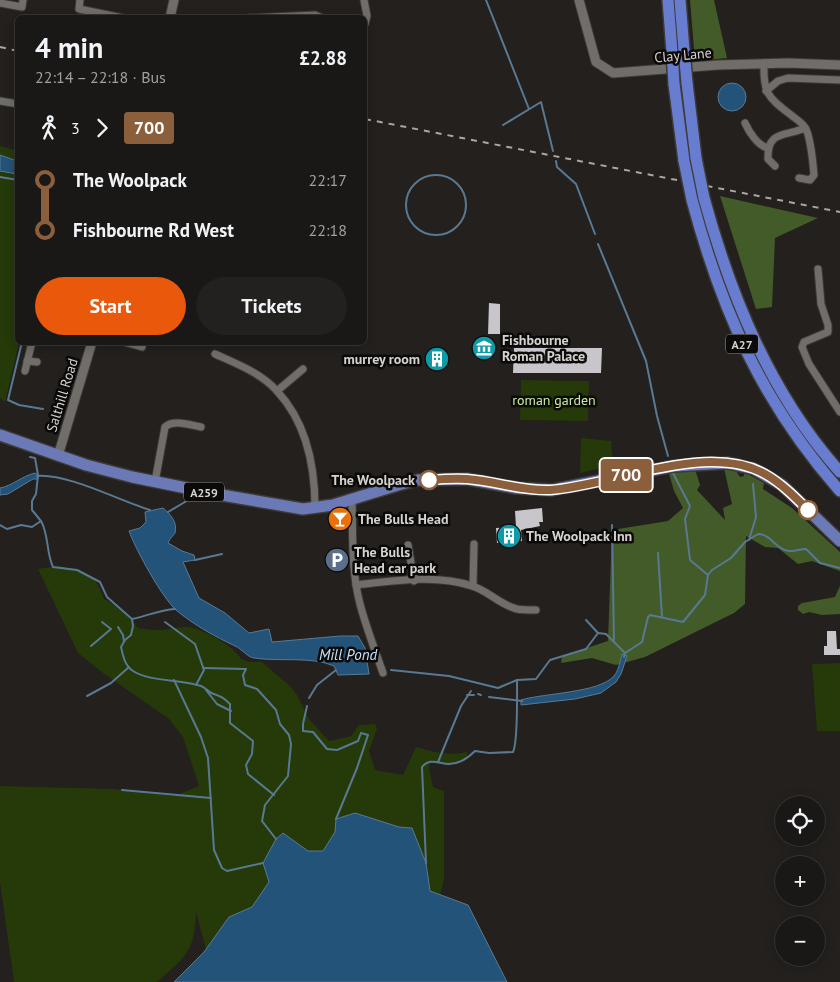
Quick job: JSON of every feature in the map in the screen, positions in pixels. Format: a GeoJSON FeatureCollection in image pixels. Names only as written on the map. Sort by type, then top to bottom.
{"type":"FeatureCollection","features":[{"type":"Feature","properties":{"kind":"highway","name":"A27"},"geometry":{"type":"LineString","coordinates":[[668,0],[674,84],[684,162],[692,200],[718,287],[754,368],[799,440],[840,491]]}},
{"type":"Feature","properties":{"kind":"highway","name":"A27"},"geometry":{"type":"LineString","coordinates":[[680,0],[696,158],[704,198],[717,244],[748,328],[797,415],[840,472]]}},
{"type":"Feature","properties":{"kind":"main road","name":"A259"},"geometry":{"type":"LineString","coordinates":[[0,435],[58,456],[155,482],[293,507],[315,508],[352,500],[418,480],[467,479],[516,488],[552,490],[674,466],[728,463],[754,469],[777,482],[840,541]]}},
{"type":"Feature","properties":{"kind":"street"},"geometry":{"type":"LineString","coordinates":[[0,3],[22,7],[23,0]]}},
{"type":"Feature","properties":{"kind":"street"},"geometry":{"type":"LineString","coordinates":[[78,15],[80,0]]}},
{"type":"Feature","properties":{"kind":"street"},"geometry":{"type":"LineString","coordinates":[[171,15],[174,0]]}},
{"type":"Feature","properties":{"kind":"street"},"geometry":{"type":"LineString","coordinates":[[364,0],[367,19]]}},
{"type":"Feature","properties":{"kind":"street","name":"Clay Lane"},"geometry":{"type":"LineString","coordinates":[[579,0],[596,62],[613,73],[764,64],[840,65]]}},
{"type":"Feature","properties":{"kind":"street"},"geometry":{"type":"LineString","coordinates":[[79,9],[108,15]]}},
{"type":"Feature","properties":{"kind":"street"},"geometry":{"type":"LineString","coordinates":[[764,64],[764,86],[766,91],[775,102],[805,128],[814,175],[810,180],[799,178]]}},
{"type":"Feature","properties":{"kind":"street"},"geometry":{"type":"LineString","coordinates":[[766,91],[778,81],[788,78],[840,80]]}},
{"type":"Feature","properties":{"kind":"street"},"geometry":{"type":"LineString","coordinates":[[0,101],[15,104]]}},
{"type":"Feature","properties":{"kind":"street"},"geometry":{"type":"LineString","coordinates":[[745,123],[764,148],[768,148]]}},
{"type":"Feature","properties":{"kind":"street"},"geometry":{"type":"LineString","coordinates":[[775,166],[768,159],[768,148],[771,141],[776,137],[792,134],[805,128]]}},
{"type":"Feature","properties":{"kind":"street"},"geometry":{"type":"LineString","coordinates":[[818,269],[821,304],[828,332],[804,342],[802,347],[816,376],[840,412]]}},
{"type":"Feature","properties":{"kind":"street"},"geometry":{"type":"LineString","coordinates":[[25,371],[31,345]]}},
{"type":"Feature","properties":{"kind":"street","name":"Salthill Road"},"geometry":{"type":"LineString","coordinates":[[58,456],[91,345]]}},
{"type":"Feature","properties":{"kind":"street"},"geometry":{"type":"LineString","coordinates":[[135,345],[142,347]]}},
{"type":"Feature","properties":{"kind":"street"},"geometry":{"type":"LineString","coordinates":[[215,354],[247,368],[277,391],[303,431],[313,472],[315,508]]}},
{"type":"Feature","properties":{"kind":"street"},"geometry":{"type":"LineString","coordinates":[[27,361],[37,362]]}},
{"type":"Feature","properties":{"kind":"street"},"geometry":{"type":"LineString","coordinates":[[277,391],[303,369]]}},
{"type":"Feature","properties":{"kind":"street"},"geometry":{"type":"LineString","coordinates":[[155,482],[165,427],[169,423],[174,422],[201,427]]}},
{"type":"Feature","properties":{"kind":"street"},"geometry":{"type":"LineString","coordinates":[[352,500],[356,585],[383,673]]}},
{"type":"Feature","properties":{"kind":"street"},"geometry":{"type":"LineString","coordinates":[[473,586],[474,544]]}},
{"type":"Feature","properties":{"kind":"street"},"geometry":{"type":"LineString","coordinates":[[408,545],[414,581]]}},
{"type":"Feature","properties":{"kind":"street"},"geometry":{"type":"LineString","coordinates":[[356,585],[432,580],[473,586],[516,609],[536,610]]}},
{"type":"Feature","properties":{"kind":"green space"},"geometry":{"type":"Polygon","coordinates":[[[690,0],[714,0],[727,58],[695,61],[690,0]]]}},
{"type":"Feature","properties":{"kind":"green space"},"geometry":{"type":"Polygon","coordinates":[[[0,146],[15,150],[15,345],[19,345],[5,402],[0,398],[0,146]]]}},
{"type":"Feature","properties":{"kind":"green space"},"geometry":{"type":"Polygon","coordinates":[[[720,196],[818,218],[775,238],[772,307],[756,309],[720,196]]]}},
{"type":"Feature","properties":{"kind":"green space","name":"roman garden"},"geometry":{"type":"Polygon","coordinates":[[[521,380],[589,381],[588,421],[520,420],[521,380]]]}},
{"type":"Feature","properties":{"kind":"green space"},"geometry":{"type":"Polygon","coordinates":[[[581,438],[611,441],[613,465],[580,473],[581,438]]]}},
{"type":"Feature","properties":{"kind":"green space"},"geometry":{"type":"Polygon","coordinates":[[[724,468],[734,468],[740,477],[744,476],[744,472],[764,483],[763,489],[792,508],[840,552],[840,571],[812,561],[798,564],[778,548],[765,547],[746,536],[745,604],[734,613],[645,657],[616,665],[592,658],[561,663],[562,656],[608,641],[612,530],[668,521],[683,508],[674,491],[668,470],[695,469],[700,485],[697,490],[725,520],[723,508],[732,504],[724,468]]]}},
{"type":"Feature","properties":{"kind":"green space"},"geometry":{"type":"Polygon","coordinates":[[[59,566],[88,574],[97,583],[104,599],[123,611],[138,628],[158,630],[182,627],[199,630],[224,643],[241,659],[250,662],[262,662],[291,687],[309,719],[329,741],[351,736],[359,725],[375,724],[377,729],[369,751],[375,770],[403,775],[416,747],[435,752],[467,752],[467,759],[450,764],[431,761],[429,768],[433,787],[444,791],[444,879],[440,895],[468,905],[507,982],[439,894],[430,891],[427,865],[298,982],[174,982],[206,949],[196,912],[194,936],[191,945],[182,959],[157,982],[14,982],[0,882],[0,786],[113,789],[174,796],[199,786],[183,737],[169,719],[103,673],[78,653],[38,569],[59,566]]]}},
{"type":"Feature","properties":{"kind":"green space"},"geometry":{"type":"Polygon","coordinates":[[[840,586],[840,614],[822,615],[809,612],[803,614],[798,610],[798,606],[802,603],[835,597],[840,586]]]}},
{"type":"Feature","properties":{"kind":"green space"},"geometry":{"type":"Polygon","coordinates":[[[840,663],[840,731],[817,731],[812,664],[840,663]]]}},
{"type":"Feature","properties":{"kind":"water"},"geometry":{"type":"Polygon","coordinates":[[[732,83],[742,87],[746,97],[742,107],[732,111],[722,107],[718,97],[722,87],[732,83]]]}},
{"type":"Feature","properties":{"kind":"water"},"geometry":{"type":"Polygon","coordinates":[[[0,155],[15,160],[15,174],[0,171],[0,155]]]}},
{"type":"Feature","properties":{"kind":"water"},"geometry":{"type":"Polygon","coordinates":[[[35,473],[38,475],[38,479],[33,479],[8,494],[0,495],[0,488],[35,473]]]}},
{"type":"Feature","properties":{"kind":"water","name":"Mill Pond"},"geometry":{"type":"Polygon","coordinates":[[[163,508],[171,516],[176,529],[168,543],[194,555],[195,560],[183,562],[199,598],[225,613],[249,633],[269,629],[272,642],[358,636],[365,648],[369,674],[338,675],[334,666],[325,663],[251,657],[238,647],[212,634],[176,610],[163,594],[137,549],[129,531],[140,528],[146,522],[145,512],[163,508]]]}},
{"type":"Feature","properties":{"kind":"water"},"geometry":{"type":"Polygon","coordinates":[[[622,654],[627,656],[621,674],[616,682],[601,693],[575,699],[521,705],[521,700],[584,689],[607,682],[616,674],[622,654]]]}},
{"type":"Feature","properties":{"kind":"water"},"geometry":{"type":"Polygon","coordinates":[[[355,813],[399,827],[412,828],[426,863],[430,891],[468,905],[507,982],[174,982],[204,952],[229,917],[252,907],[269,882],[263,863],[276,839],[283,833],[308,851],[323,851],[335,832],[336,819],[355,813]]]}},
{"type":"Feature","properties":{"kind":"building"},"geometry":{"type":"Polygon","coordinates":[[[489,303],[500,304],[500,334],[488,334],[489,303]]]}},
{"type":"Feature","properties":{"kind":"building"},"geometry":{"type":"Polygon","coordinates":[[[514,348],[602,348],[601,373],[513,373],[514,348]]]}},
{"type":"Feature","properties":{"kind":"building","name":"murrey room"},"geometry":{"type":"Polygon","coordinates":[[[433,352],[441,352],[441,366],[433,366],[433,352]]]}},
{"type":"Feature","properties":{"kind":"building"},"geometry":{"type":"Polygon","coordinates":[[[542,508],[543,522],[539,522],[540,526],[521,530],[522,541],[497,543],[496,528],[516,527],[515,511],[542,508]]]}},
{"type":"Feature","properties":{"kind":"building"},"geometry":{"type":"Polygon","coordinates":[[[827,631],[836,631],[837,649],[840,649],[840,655],[824,655],[824,646],[827,646],[827,631]]]}},
{"type":"Feature","properties":{"kind":"waterway"},"geometry":{"type":"LineString","coordinates":[[486,0],[529,109]]}},
{"type":"Feature","properties":{"kind":"waterway"},"geometry":{"type":"LineString","coordinates":[[503,125],[541,102],[553,151]]}},
{"type":"Feature","properties":{"kind":"waterway"},"geometry":{"type":"LineString","coordinates":[[556,161],[557,167],[576,184],[595,234]]}},
{"type":"Feature","properties":{"kind":"waterway"},"geometry":{"type":"LineString","coordinates":[[436,175],[452,180],[457,184],[461,189],[466,205],[461,221],[457,226],[452,230],[436,235],[420,230],[415,226],[411,221],[406,205],[411,189],[415,184],[420,180],[436,175]]}},
{"type":"Feature","properties":{"kind":"waterway"},"geometry":{"type":"LineString","coordinates":[[0,177],[15,180]]}},
{"type":"Feature","properties":{"kind":"waterway"},"geometry":{"type":"LineString","coordinates":[[598,244],[646,361],[657,416],[668,456]]}},
{"type":"Feature","properties":{"kind":"waterway"},"geometry":{"type":"LineString","coordinates":[[21,345],[8,400],[19,405],[43,409]]}},
{"type":"Feature","properties":{"kind":"waterway"},"geometry":{"type":"LineString","coordinates":[[30,457],[35,458],[38,475],[36,494],[32,501],[32,510],[41,521]]}},
{"type":"Feature","properties":{"kind":"waterway"},"geometry":{"type":"LineString","coordinates":[[673,473],[690,506],[685,519],[690,560],[708,575]]}},
{"type":"Feature","properties":{"kind":"waterway"},"geometry":{"type":"LineString","coordinates":[[37,476],[49,476],[78,483],[150,510]]}},
{"type":"Feature","properties":{"kind":"waterway"},"geometry":{"type":"LineString","coordinates":[[749,540],[756,517],[753,484]]}},
{"type":"Feature","properties":{"kind":"waterway"},"geometry":{"type":"LineString","coordinates":[[168,512],[190,499]]}},
{"type":"Feature","properties":{"kind":"waterway"},"geometry":{"type":"LineString","coordinates":[[0,525],[7,529],[21,525],[32,527],[41,521],[44,526],[53,567],[77,570],[100,582],[107,597],[132,619]]}},
{"type":"Feature","properties":{"kind":"waterway"},"geometry":{"type":"LineString","coordinates":[[612,525],[614,642]]}},
{"type":"Feature","properties":{"kind":"waterway"},"geometry":{"type":"LineString","coordinates":[[624,657],[625,653],[642,642],[650,615],[683,622],[705,595],[708,575],[712,570],[731,558],[745,542],[758,534],[766,536],[778,546],[788,551],[806,549],[820,563],[840,568]]}},
{"type":"Feature","properties":{"kind":"waterway"},"geometry":{"type":"LineString","coordinates":[[658,553],[662,617]]}},
{"type":"Feature","properties":{"kind":"waterway"},"geometry":{"type":"LineString","coordinates":[[195,560],[222,554]]}},
{"type":"Feature","properties":{"kind":"waterway"},"geometry":{"type":"LineString","coordinates":[[175,609],[132,619],[131,635],[121,647],[126,664],[140,675],[201,686],[226,700],[230,704],[230,723],[253,741],[252,754],[246,765],[248,774],[274,795]]}},
{"type":"Feature","properties":{"kind":"waterway"},"geometry":{"type":"LineString","coordinates":[[586,620],[598,633]]}},
{"type":"Feature","properties":{"kind":"waterway"},"geometry":{"type":"LineString","coordinates":[[91,646],[111,629],[102,622]]}},
{"type":"Feature","properties":{"kind":"waterway"},"geometry":{"type":"LineString","coordinates":[[165,622],[195,644],[204,670],[196,685]]}},
{"type":"Feature","properties":{"kind":"waterway"},"geometry":{"type":"LineString","coordinates":[[118,627],[124,641]]}},
{"type":"Feature","properties":{"kind":"waterway"},"geometry":{"type":"LineString","coordinates":[[391,670],[449,676],[498,688],[517,680],[536,679],[550,660],[586,649],[598,633],[606,634],[625,653]]}},
{"type":"Feature","properties":{"kind":"waterway"},"geometry":{"type":"LineString","coordinates":[[87,696],[111,683],[129,667]]}},
{"type":"Feature","properties":{"kind":"waterway"},"geometry":{"type":"LineString","coordinates":[[203,668],[246,669],[243,675],[245,685],[257,689],[276,710],[280,724],[289,735],[291,744],[288,776],[265,805],[262,821],[276,839]]}},
{"type":"Feature","properties":{"kind":"waterway"},"geometry":{"type":"LineString","coordinates":[[309,698],[317,685],[336,670]]}},
{"type":"Feature","properties":{"kind":"waterway"},"geometry":{"type":"LineString","coordinates":[[174,680],[201,737],[208,758],[214,850],[222,868],[227,871],[263,863]]}},
{"type":"Feature","properties":{"kind":"waterway"},"geometry":{"type":"LineString","coordinates":[[426,863],[422,767],[428,762],[457,763],[475,751],[489,753],[513,752],[515,747],[517,680]]}},
{"type":"Feature","properties":{"kind":"waterway"},"geometry":{"type":"LineString","coordinates":[[206,690],[217,704],[231,711]]}},
{"type":"Feature","properties":{"kind":"waterway"},"geometry":{"type":"LineString","coordinates":[[438,762],[461,706],[471,691]]}},
{"type":"Feature","properties":{"kind":"waterway"},"geometry":{"type":"LineString","coordinates":[[467,695],[474,695]]}},
{"type":"Feature","properties":{"kind":"waterway"},"geometry":{"type":"LineString","coordinates":[[489,697],[522,701]]}},
{"type":"Feature","properties":{"kind":"waterway"},"geometry":{"type":"LineString","coordinates":[[307,706],[303,731],[313,732],[327,749],[337,750],[358,741],[361,733],[368,735],[336,819]]}},
{"type":"Feature","properties":{"kind":"waterway"},"geometry":{"type":"LineString","coordinates":[[122,790],[211,798]]}},
{"type":"Feature","properties":{"kind":"railway"},"geometry":{"type":"LineString","coordinates":[[0,47],[15,50]]}},
{"type":"Feature","properties":{"kind":"railway"},"geometry":{"type":"LineString","coordinates":[[367,119],[840,212]]}},
{"type":"Feature","properties":{"kind":"bus line","name":"700"},"geometry":{"type":"LineString","coordinates":[[429,480],[467,479],[530,490],[552,490],[674,466],[728,463],[742,465],[765,474],[782,486],[808,510]]}},
{"type":"Feature","properties":{"kind":"place","name":"Fishbourne Roman Palace"},"geometry":{"type":"Point","coordinates":[484,348]}},
{"type":"Feature","properties":{"kind":"place","name":"murrey room"},"geometry":{"type":"Point","coordinates":[437,359]}},
{"type":"Feature","properties":{"kind":"place","name":"The Woolpack"},"geometry":{"type":"Point","coordinates":[429,480]}},
{"type":"Feature","properties":{"kind":"place","name":"The Bulls Head"},"geometry":{"type":"Point","coordinates":[340,519]}},
{"type":"Feature","properties":{"kind":"place","name":"The Woolpack Inn"},"geometry":{"type":"Point","coordinates":[509,536]}},
{"type":"Feature","properties":{"kind":"place","name":"The Bulls Head car park"},"geometry":{"type":"Point","coordinates":[337,560]}}]}
